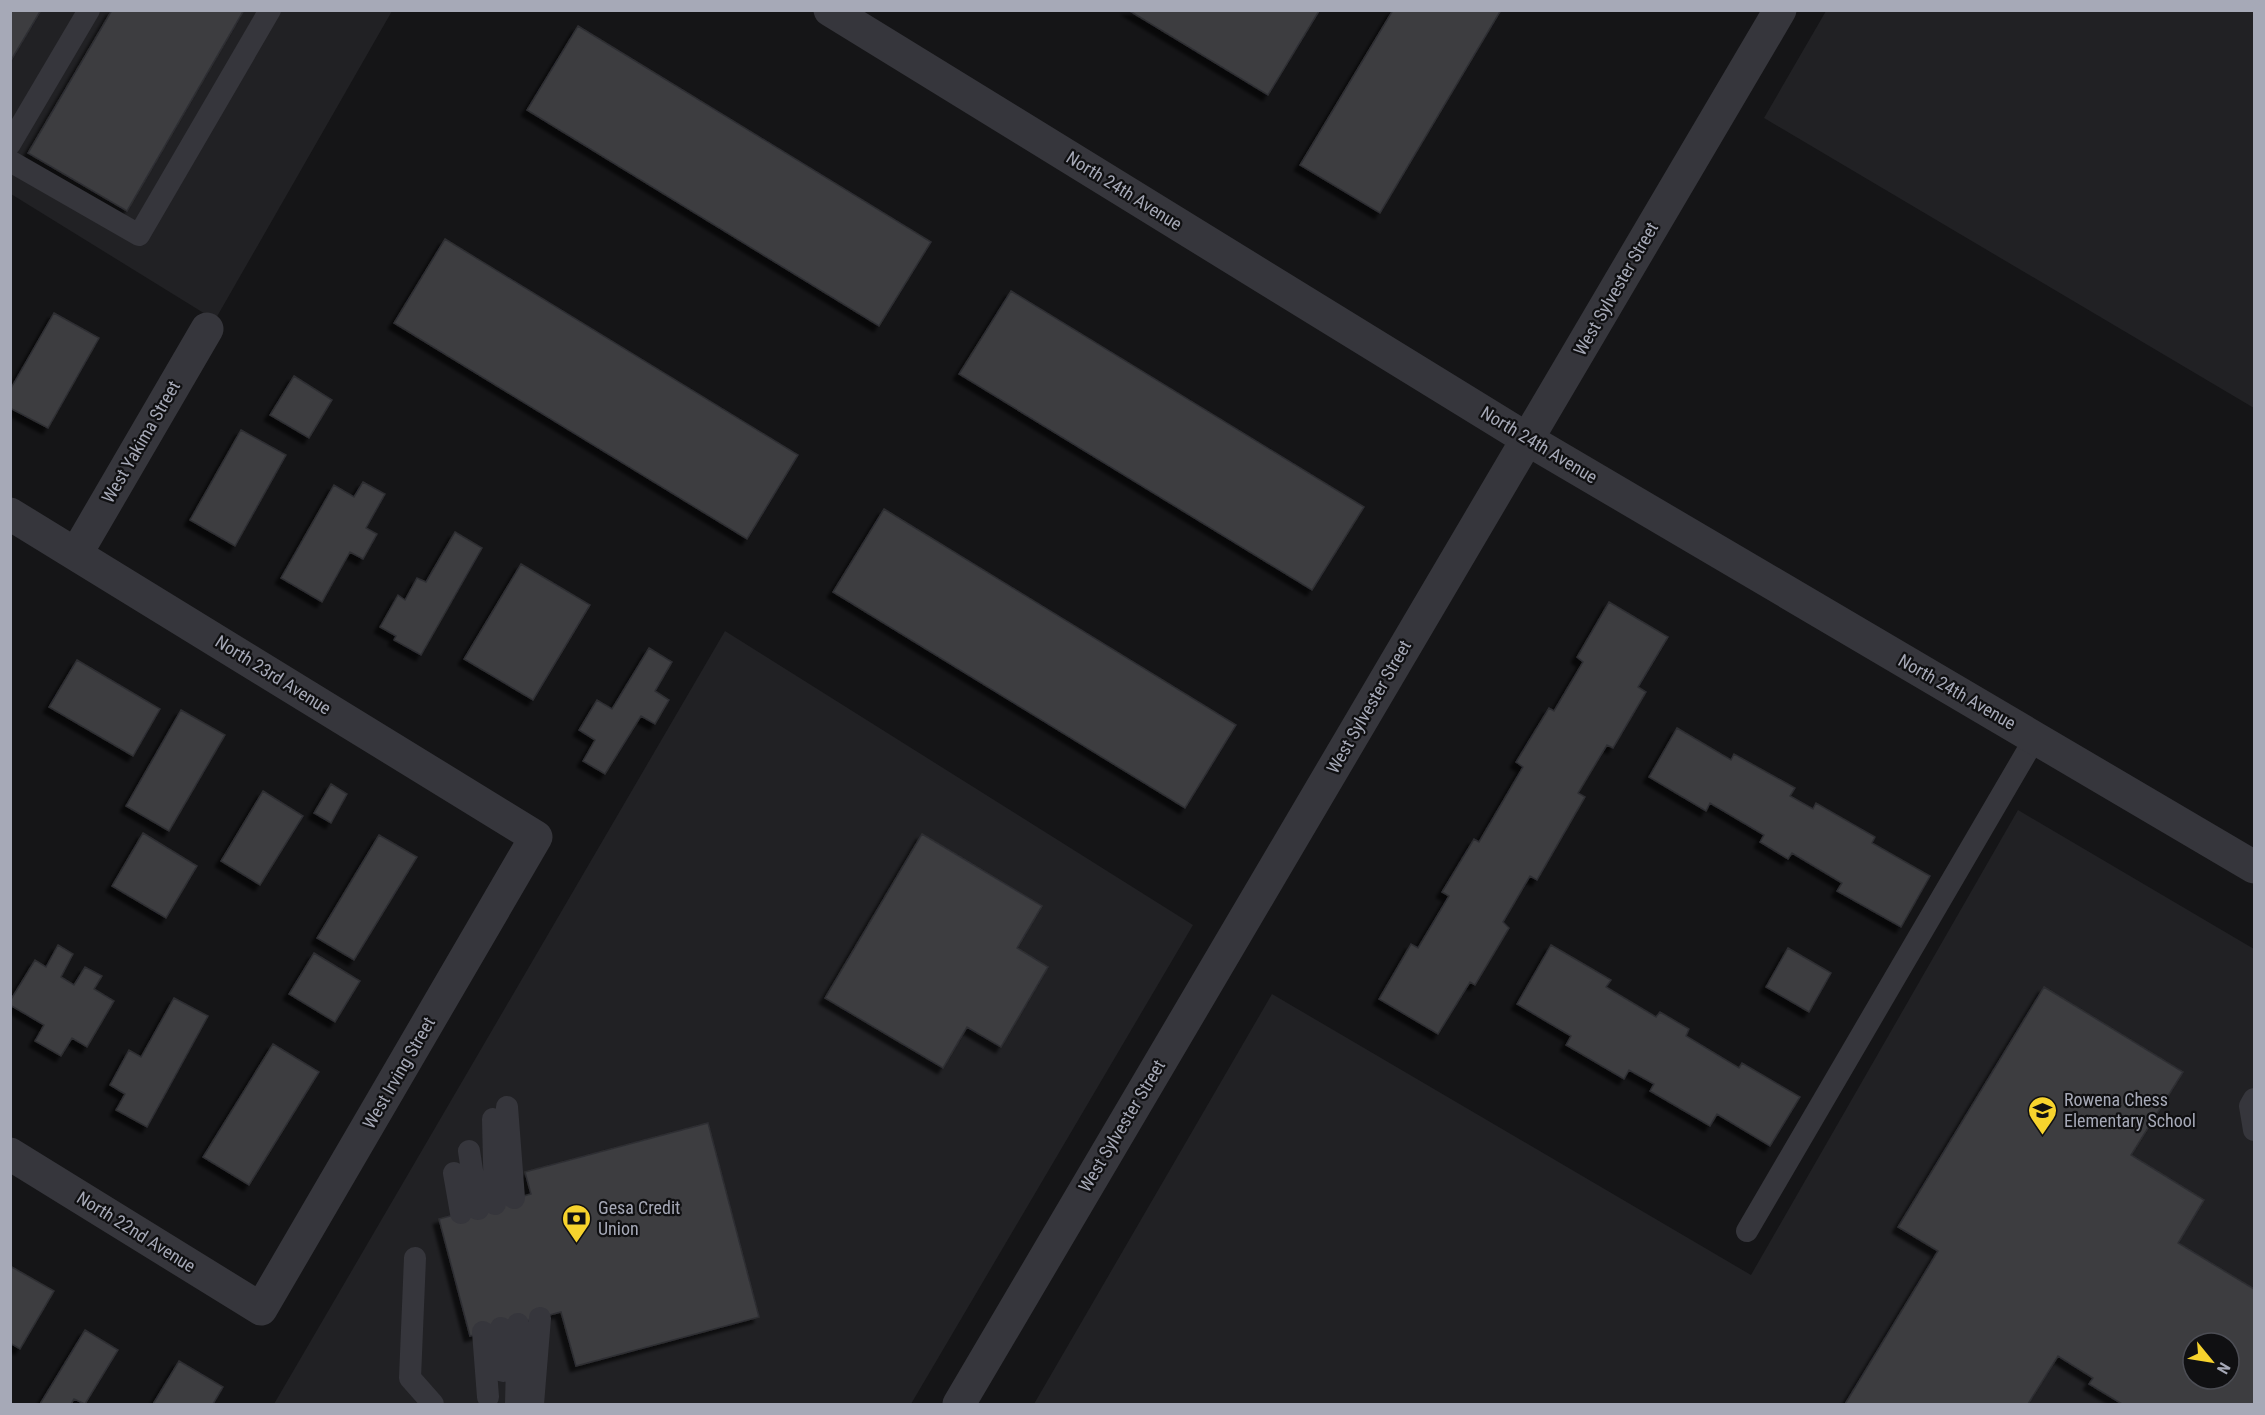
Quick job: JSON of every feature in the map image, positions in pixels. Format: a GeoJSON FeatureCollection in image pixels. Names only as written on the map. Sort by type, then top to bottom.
{"type":"FeatureCollection","features":[{"type":"Feature","properties":{"kind":"street","name":"North 24th Avenue"},"geometry":{"type":"LineString","coordinates":[[830,10],[1527,439],[2254,867]]}},
{"type":"Feature","properties":{"kind":"street","name":"West Sylvester Street"},"geometry":{"type":"LineString","coordinates":[[959,1404],[1780,10]]}},
{"type":"Feature","properties":{"kind":"street","name":"West Yakima Street"},"geometry":{"type":"LineString","coordinates":[[76,554],[207,330]]}},
{"type":"Feature","properties":{"kind":"street","name":"North 23rd Avenue"},"geometry":{"type":"LineString","coordinates":[[10,514],[536,837]]}},
{"type":"Feature","properties":{"kind":"street","name":"West Irving Street"},"geometry":{"type":"LineString","coordinates":[[261,1309],[536,837]]}},
{"type":"Feature","properties":{"kind":"street","name":"North 22nd Avenue"},"geometry":{"type":"LineString","coordinates":[[10,1154],[261,1309]]}},
{"type":"Feature","properties":{"kind":"lane"},"geometry":{"type":"LineString","coordinates":[[10,144],[89,10]]}},
{"type":"Feature","properties":{"kind":"lane"},"geometry":{"type":"LineString","coordinates":[[10,161],[139,235],[270,10]]}},
{"type":"Feature","properties":{"kind":"lane"},"geometry":{"type":"LineString","coordinates":[[1747,1231],[2035,738]]}},
{"type":"Feature","properties":{"kind":"lane"},"geometry":{"type":"LineString","coordinates":[[2254,1099],[2250,1106],[2254,1130]]}},
{"type":"Feature","properties":{"kind":"lane"},"geometry":{"type":"LineString","coordinates":[[487,1206],[500,1113]]}},
{"type":"Feature","properties":{"kind":"lane"},"geometry":{"type":"LineString","coordinates":[[469,1151],[487,1206]]}},
{"type":"Feature","properties":{"kind":"lane"},"geometry":{"type":"LineString","coordinates":[[454,1173],[487,1206]]}},
{"type":"Feature","properties":{"kind":"lane"},"geometry":{"type":"LineString","coordinates":[[415,1258],[410,1378],[433,1404]]}},
{"type":"Feature","properties":{"kind":"lane"},"geometry":{"type":"LineString","coordinates":[[533,1404],[540,1317]]}},
{"type":"Feature","properties":{"kind":"lane"},"geometry":{"type":"LineString","coordinates":[[496,1401],[501,1328],[516,1404]]}},
{"type":"Feature","properties":{"kind":"shaded area"},"geometry":{"type":"Polygon","coordinates":[[[10,11],[392,11],[215,320],[11,194],[10,11]]]}},
{"type":"Feature","properties":{"kind":"shaded area"},"geometry":{"type":"Polygon","coordinates":[[[1826,11],[2254,11],[2254,408],[1764,118],[1826,11]]]}},
{"type":"Feature","properties":{"kind":"shaded area"},"geometry":{"type":"Polygon","coordinates":[[[725,631],[1193,925],[911,1404],[274,1404],[725,631]]]}},
{"type":"Feature","properties":{"kind":"shaded area","name":"Rowena Chess Elementary School"},"geometry":{"type":"Polygon","coordinates":[[[2018,810],[2254,949],[2254,1404],[1034,1404],[1272,994],[1751,1275],[2018,810]]]}},
{"type":"Feature","properties":{"kind":"building"},"geometry":{"type":"Polygon","coordinates":[[[10,10],[41,10],[10,62],[10,10]]]}},
{"type":"Feature","properties":{"kind":"building"},"geometry":{"type":"Polygon","coordinates":[[[112,10],[244,10],[127,211],[28,153],[112,10]]]}},
{"type":"Feature","properties":{"kind":"building"},"geometry":{"type":"Polygon","coordinates":[[[1128,10],[1318,10],[1319,11],[1268,95],[1128,10]]]}},
{"type":"Feature","properties":{"kind":"building"},"geometry":{"type":"Polygon","coordinates":[[[1393,10],[1501,10],[1380,213],[1300,165],[1393,10]]]}},
{"type":"Feature","properties":{"kind":"building"},"geometry":{"type":"Polygon","coordinates":[[[578,26],[931,242],[879,326],[527,110],[578,26]]]}},
{"type":"Feature","properties":{"kind":"building"},"geometry":{"type":"Polygon","coordinates":[[[445,239],[798,455],[747,539],[394,323],[445,239]]]}},
{"type":"Feature","properties":{"kind":"building"},"geometry":{"type":"Polygon","coordinates":[[[1011,291],[1364,507],[1312,590],[959,374],[1011,291]]]}},
{"type":"Feature","properties":{"kind":"building"},"geometry":{"type":"Polygon","coordinates":[[[54,313],[99,338],[48,428],[10,408],[10,390],[54,313]]]}},
{"type":"Feature","properties":{"kind":"building"},"geometry":{"type":"Polygon","coordinates":[[[294,376],[332,400],[309,438],[270,415],[294,376]]]}},
{"type":"Feature","properties":{"kind":"building"},"geometry":{"type":"Polygon","coordinates":[[[241,430],[286,455],[235,546],[190,520],[241,430]]]}},
{"type":"Feature","properties":{"kind":"building"},"geometry":{"type":"Polygon","coordinates":[[[363,482],[385,494],[366,528],[377,534],[363,559],[350,552],[322,602],[281,578],[334,485],[354,497],[363,482]]]}},
{"type":"Feature","properties":{"kind":"building"},"geometry":{"type":"Polygon","coordinates":[[[884,509],[1236,725],[1185,808],[833,592],[884,509]]]}},
{"type":"Feature","properties":{"kind":"building"},"geometry":{"type":"Polygon","coordinates":[[[455,532],[482,548],[421,655],[394,640],[396,636],[380,627],[398,595],[405,600],[417,578],[426,582],[455,532]]]}},
{"type":"Feature","properties":{"kind":"building"},"geometry":{"type":"Polygon","coordinates":[[[521,564],[590,605],[533,700],[464,659],[521,564]]]}},
{"type":"Feature","properties":{"kind":"building"},"geometry":{"type":"Polygon","coordinates":[[[1609,602],[1668,637],[1638,687],[1646,692],[1613,748],[1607,745],[1578,793],[1585,797],[1537,880],[1530,876],[1503,922],[1509,928],[1475,985],[1470,982],[1438,1034],[1379,999],[1411,944],[1418,948],[1449,896],[1442,892],[1474,839],[1479,842],[1523,767],[1516,762],[1549,708],[1554,711],[1583,662],[1577,657],[1609,602]]]}},
{"type":"Feature","properties":{"kind":"building"},"geometry":{"type":"Polygon","coordinates":[[[649,648],[672,662],[655,691],[669,700],[655,724],[641,716],[605,774],[583,761],[595,740],[579,730],[597,700],[612,709],[649,648]]]}},
{"type":"Feature","properties":{"kind":"building"},"geometry":{"type":"Polygon","coordinates":[[[77,660],[160,709],[133,756],[49,707],[77,660]]]}},
{"type":"Feature","properties":{"kind":"building"},"geometry":{"type":"Polygon","coordinates":[[[181,710],[225,735],[169,831],[126,806],[181,710]]]}},
{"type":"Feature","properties":{"kind":"building"},"geometry":{"type":"Polygon","coordinates":[[[1677,728],[1731,760],[1734,754],[1795,788],[1790,796],[1813,809],[1816,803],[1875,837],[1872,843],[1930,876],[1901,927],[1837,891],[1842,883],[1792,853],[1788,859],[1760,842],[1764,835],[1710,803],[1706,811],[1649,777],[1677,728]]]}},
{"type":"Feature","properties":{"kind":"building"},"geometry":{"type":"Polygon","coordinates":[[[331,784],[347,794],[331,823],[314,813],[331,784]]]}},
{"type":"Feature","properties":{"kind":"building"},"geometry":{"type":"Polygon","coordinates":[[[263,791],[303,816],[260,885],[221,861],[263,791]]]}},
{"type":"Feature","properties":{"kind":"building"},"geometry":{"type":"Polygon","coordinates":[[[143,833],[197,866],[166,918],[112,886],[143,833]]]}},
{"type":"Feature","properties":{"kind":"building"},"geometry":{"type":"Polygon","coordinates":[[[922,834],[1042,906],[1017,948],[1048,967],[1001,1047],[967,1027],[943,1068],[825,998],[922,834]]]}},
{"type":"Feature","properties":{"kind":"building"},"geometry":{"type":"Polygon","coordinates":[[[379,835],[417,857],[354,960],[317,938],[379,835]]]}},
{"type":"Feature","properties":{"kind":"building"},"geometry":{"type":"Polygon","coordinates":[[[58,945],[73,954],[61,977],[74,985],[85,967],[102,976],[94,989],[114,1001],[87,1047],[72,1038],[61,1056],[35,1041],[44,1025],[10,1005],[10,1001],[35,960],[46,967],[58,945]]]}},
{"type":"Feature","properties":{"kind":"building"},"geometry":{"type":"Polygon","coordinates":[[[1551,945],[1611,980],[1606,987],[1656,1017],[1660,1012],[1689,1029],[1686,1036],[1739,1068],[1742,1063],[1800,1097],[1770,1146],[1717,1114],[1710,1126],[1650,1091],[1654,1084],[1629,1070],[1624,1079],[1566,1045],[1571,1036],[1517,1004],[1551,945]]]}},
{"type":"Feature","properties":{"kind":"building"},"geometry":{"type":"Polygon","coordinates":[[[1788,948],[1831,973],[1809,1012],[1766,987],[1788,948]]]}},
{"type":"Feature","properties":{"kind":"building"},"geometry":{"type":"Polygon","coordinates":[[[314,953],[360,981],[335,1022],[289,994],[314,953]]]}},
{"type":"Feature","properties":{"kind":"building"},"geometry":{"type":"Polygon","coordinates":[[[2044,987],[2183,1072],[2131,1155],[2204,1200],[2178,1243],[2254,1289],[2254,1404],[2122,1404],[2089,1384],[2093,1378],[2058,1356],[2028,1404],[1845,1404],[1938,1251],[1898,1227],[2044,987]]]}},
{"type":"Feature","properties":{"kind":"building"},"geometry":{"type":"Polygon","coordinates":[[[174,998],[208,1016],[147,1127],[116,1110],[125,1094],[110,1085],[129,1050],[141,1057],[174,998]]]}},
{"type":"Feature","properties":{"kind":"building"},"geometry":{"type":"Polygon","coordinates":[[[273,1044],[319,1072],[249,1185],[203,1157],[273,1044]]]}},
{"type":"Feature","properties":{"kind":"building"},"geometry":{"type":"Polygon","coordinates":[[[708,1123],[759,1317],[576,1366],[561,1312],[470,1336],[439,1219],[531,1194],[525,1172],[708,1123]]]}},
{"type":"Feature","properties":{"kind":"building"},"geometry":{"type":"Polygon","coordinates":[[[10,1266],[54,1291],[20,1349],[10,1343],[10,1266]]]}},
{"type":"Feature","properties":{"kind":"building"},"geometry":{"type":"Polygon","coordinates":[[[85,1330],[118,1350],[85,1404],[74,1399],[71,1404],[40,1404],[85,1330]]]}},
{"type":"Feature","properties":{"kind":"building"},"geometry":{"type":"Polygon","coordinates":[[[179,1361],[223,1387],[213,1404],[153,1404],[179,1361]]]}},
{"type":"Feature","properties":{"kind":"place","name":"Rowena Chess Elementary School"},"geometry":{"type":"Point","coordinates":[2043,1136]}},
{"type":"Feature","properties":{"kind":"place","name":"Gesa Credit Union"},"geometry":{"type":"Point","coordinates":[577,1244]}}]}
